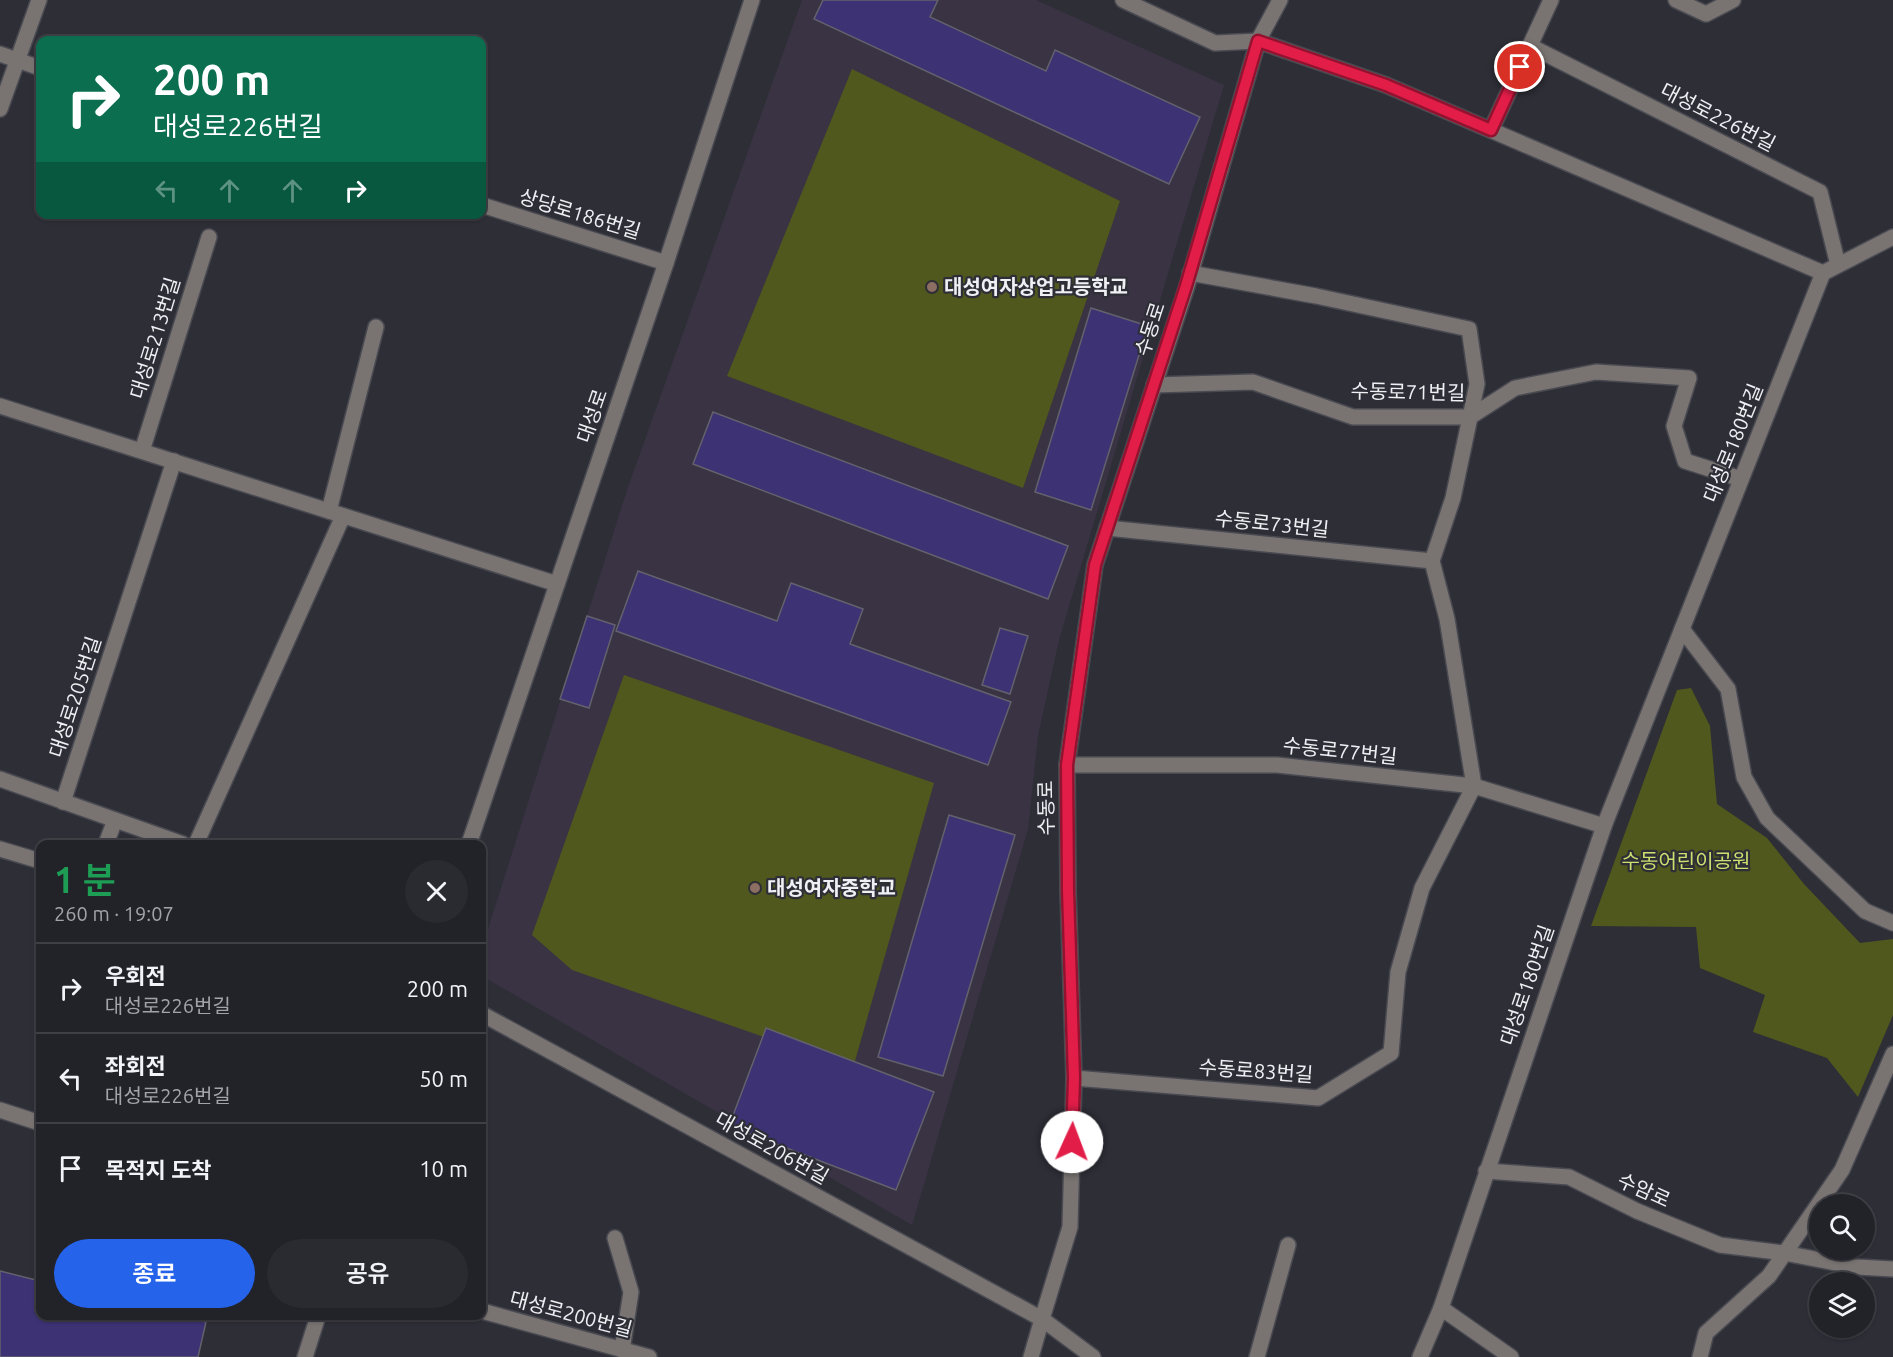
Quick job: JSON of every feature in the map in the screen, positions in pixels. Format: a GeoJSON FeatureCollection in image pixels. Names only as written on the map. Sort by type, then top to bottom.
{"type":"FeatureCollection","features":[{"type":"Feature","properties":{"kind":"street"},"geometry":{"type":"LineString","coordinates":[[0,110],[39,0]]}},
{"type":"Feature","properties":{"kind":"street","name":"대성로"},"geometry":{"type":"LineString","coordinates":[[471,840],[753,0]]}},
{"type":"Feature","properties":{"kind":"street"},"geometry":{"type":"LineString","coordinates":[[1123,0],[1215,43],[1258,41],[1386,85],[1823,273],[1893,237]]}},
{"type":"Feature","properties":{"kind":"street","name":"수동로"},"geometry":{"type":"LineString","coordinates":[[1042,1319],[1070,1227],[1074,1078],[1067,765],[1095,565],[1190,273],[1258,41],[1280,0]]}},
{"type":"Feature","properties":{"kind":"street"},"geometry":{"type":"LineString","coordinates":[[1491,130],[1551,0]]}},
{"type":"Feature","properties":{"kind":"street"},"geometry":{"type":"LineString","coordinates":[[1676,0],[1706,14],[1733,0]]}},
{"type":"Feature","properties":{"kind":"street","name":"대성로226번길"},"geometry":{"type":"LineString","coordinates":[[1530,46],[1820,192],[1838,265]]}},
{"type":"Feature","properties":{"kind":"street"},"geometry":{"type":"LineString","coordinates":[[0,54],[36,67]]}},
{"type":"Feature","properties":{"kind":"street","name":"상당로186번길"},"geometry":{"type":"LineString","coordinates":[[486,206],[666,263]]}},
{"type":"Feature","properties":{"kind":"street","name":"대성로213번길"},"geometry":{"type":"LineString","coordinates":[[142,451],[209,237]]}},
{"type":"Feature","properties":{"kind":"street"},"geometry":{"type":"LineString","coordinates":[[1190,273],[1316,296],[1469,329],[1477,384],[1453,498],[1432,561],[1447,619],[1474,786]]}},
{"type":"Feature","properties":{"kind":"street","name":"대성로180번길"},"geometry":{"type":"LineString","coordinates":[[1419,1357],[1440,1308],[1604,826],[1823,273]]}},
{"type":"Feature","properties":{"kind":"street"},"geometry":{"type":"LineString","coordinates":[[198,840],[277,665],[336,514],[376,327]]}},
{"type":"Feature","properties":{"kind":"street","name":"수동로71번길"},"geometry":{"type":"LineString","coordinates":[[1154,385],[1253,382],[1353,417],[1470,417],[1515,388],[1596,372],[1689,378],[1674,426],[1685,461],[1741,479]]}},
{"type":"Feature","properties":{"kind":"street"},"geometry":{"type":"LineString","coordinates":[[0,406],[557,584]]}},
{"type":"Feature","properties":{"kind":"street","name":"대성로205번길"},"geometry":{"type":"LineString","coordinates":[[63,802],[174,461]]}},
{"type":"Feature","properties":{"kind":"street","name":"수동로73번길"},"geometry":{"type":"LineString","coordinates":[[1107,528],[1432,561]]}},
{"type":"Feature","properties":{"kind":"street"},"geometry":{"type":"LineString","coordinates":[[1682,629],[1728,689],[1744,777],[1767,818],[1865,911],[1893,923]]}},
{"type":"Feature","properties":{"kind":"street","name":"수동로77번길"},"geometry":{"type":"LineString","coordinates":[[1067,765],[1277,765],[1474,786],[1604,826]]}},
{"type":"Feature","properties":{"kind":"street"},"geometry":{"type":"LineString","coordinates":[[0,779],[172,840]]}},
{"type":"Feature","properties":{"kind":"street","name":"수동로83번길"},"geometry":{"type":"LineString","coordinates":[[1074,1078],[1318,1098],[1390,1053],[1398,972],[1422,888],[1474,786]]}},
{"type":"Feature","properties":{"kind":"street"},"geometry":{"type":"LineString","coordinates":[[108,840],[115,820]]}},
{"type":"Feature","properties":{"kind":"street"},"geometry":{"type":"LineString","coordinates":[[0,849],[36,860]]}},
{"type":"Feature","properties":{"kind":"street","name":"대성로206번길"},"geometry":{"type":"LineString","coordinates":[[486,1016],[1042,1319],[1093,1357]]}},
{"type":"Feature","properties":{"kind":"street"},"geometry":{"type":"LineString","coordinates":[[1700,1357],[1706,1333],[1769,1276],[1842,1170],[1893,1054]]}},
{"type":"Feature","properties":{"kind":"street"},"geometry":{"type":"LineString","coordinates":[[0,1110],[36,1122]]}},
{"type":"Feature","properties":{"kind":"street","name":"수암로"},"geometry":{"type":"LineString","coordinates":[[1486,1171],[1569,1177],[1637,1211],[1720,1245],[1784,1253],[1857,1267],[1893,1269]]}},
{"type":"Feature","properties":{"kind":"street"},"geometry":{"type":"LineString","coordinates":[[615,1238],[631,1292],[622,1350]]}},
{"type":"Feature","properties":{"kind":"street"},"geometry":{"type":"LineString","coordinates":[[1257,1357],[1288,1245]]}},
{"type":"Feature","properties":{"kind":"street"},"geometry":{"type":"LineString","coordinates":[[1440,1308],[1511,1357]]}},
{"type":"Feature","properties":{"kind":"street","name":"대성로200번길"},"geometry":{"type":"LineString","coordinates":[[486,1312],[649,1357]]}},
{"type":"Feature","properties":{"kind":"street"},"geometry":{"type":"LineString","coordinates":[[1031,1357],[1042,1319]]}},
{"type":"Feature","properties":{"kind":"street"},"geometry":{"type":"LineString","coordinates":[[305,1357],[317,1320]]}},
{"type":"Feature","properties":{"kind":"shaded area"},"geometry":{"type":"Polygon","coordinates":[[[802,0],[1036,0],[1224,85],[1059,640],[1038,736],[1028,829],[912,1225],[486,978],[486,935],[627,490],[802,0]]]}},
{"type":"Feature","properties":{"kind":"green space"},"geometry":{"type":"Polygon","coordinates":[[[852,69],[1120,201],[1023,488],[727,376],[852,69]]]}},
{"type":"Feature","properties":{"kind":"green space"},"geometry":{"type":"Polygon","coordinates":[[[624,675],[934,783],[853,1068],[572,970],[532,935],[624,675]]]}},
{"type":"Feature","properties":{"kind":"green space","name":"수동어린이공원"},"geometry":{"type":"Polygon","coordinates":[[[1691,688],[1710,726],[1717,804],[1767,838],[1804,884],[1860,943],[1893,939],[1893,1015],[1858,1097],[1827,1058],[1753,1032],[1765,995],[1700,968],[1696,927],[1591,926],[1677,690],[1691,688]]]}},
{"type":"Feature","properties":{"kind":"building"},"geometry":{"type":"Polygon","coordinates":[[[823,0],[938,0],[930,17],[1046,71],[1055,50],[1200,117],[1169,184],[814,19],[823,0]]]}},
{"type":"Feature","properties":{"kind":"building"},"geometry":{"type":"Polygon","coordinates":[[[1091,308],[1148,326],[1091,510],[1035,492],[1091,308]]]}},
{"type":"Feature","properties":{"kind":"building"},"geometry":{"type":"Polygon","coordinates":[[[713,412],[1068,546],[1048,599],[693,464],[713,412]]]}},
{"type":"Feature","properties":{"kind":"building"},"geometry":{"type":"Polygon","coordinates":[[[638,571],[777,621],[791,583],[863,609],[850,644],[1011,702],[988,765],[616,631],[638,571]]]}},
{"type":"Feature","properties":{"kind":"building"},"geometry":{"type":"Polygon","coordinates":[[[587,616],[615,625],[589,708],[560,699],[587,616]]]}},
{"type":"Feature","properties":{"kind":"building"},"geometry":{"type":"Polygon","coordinates":[[[1000,628],[1028,636],[1010,694],[982,685],[1000,628]]]}},
{"type":"Feature","properties":{"kind":"building"},"geometry":{"type":"Polygon","coordinates":[[[949,815],[1015,835],[943,1076],[878,1057],[949,815]]]}},
{"type":"Feature","properties":{"kind":"building"},"geometry":{"type":"Polygon","coordinates":[[[766,1028],[934,1092],[896,1190],[729,1126],[766,1028]]]}},
{"type":"Feature","properties":{"kind":"building"},"geometry":{"type":"Polygon","coordinates":[[[0,1271],[36,1280],[36,1320],[197,1320],[206,1322],[198,1357],[0,1357],[0,1271]]]}},
{"type":"Feature","properties":{"kind":"place","name":"대성여자상업고등학교"},"geometry":{"type":"Point","coordinates":[932,287]}},
{"type":"Feature","properties":{"kind":"place","name":"대성여자중학교"},"geometry":{"type":"Point","coordinates":[755,888]}},
{"type":"Feature","properties":{"kind":"route"},"geometry":{"type":"LineString","coordinates":[[1072,1142],[1074,1078],[1067,765],[1095,565],[1186,286],[1258,41],[1386,85],[1491,130],[1520,67]]}}]}
